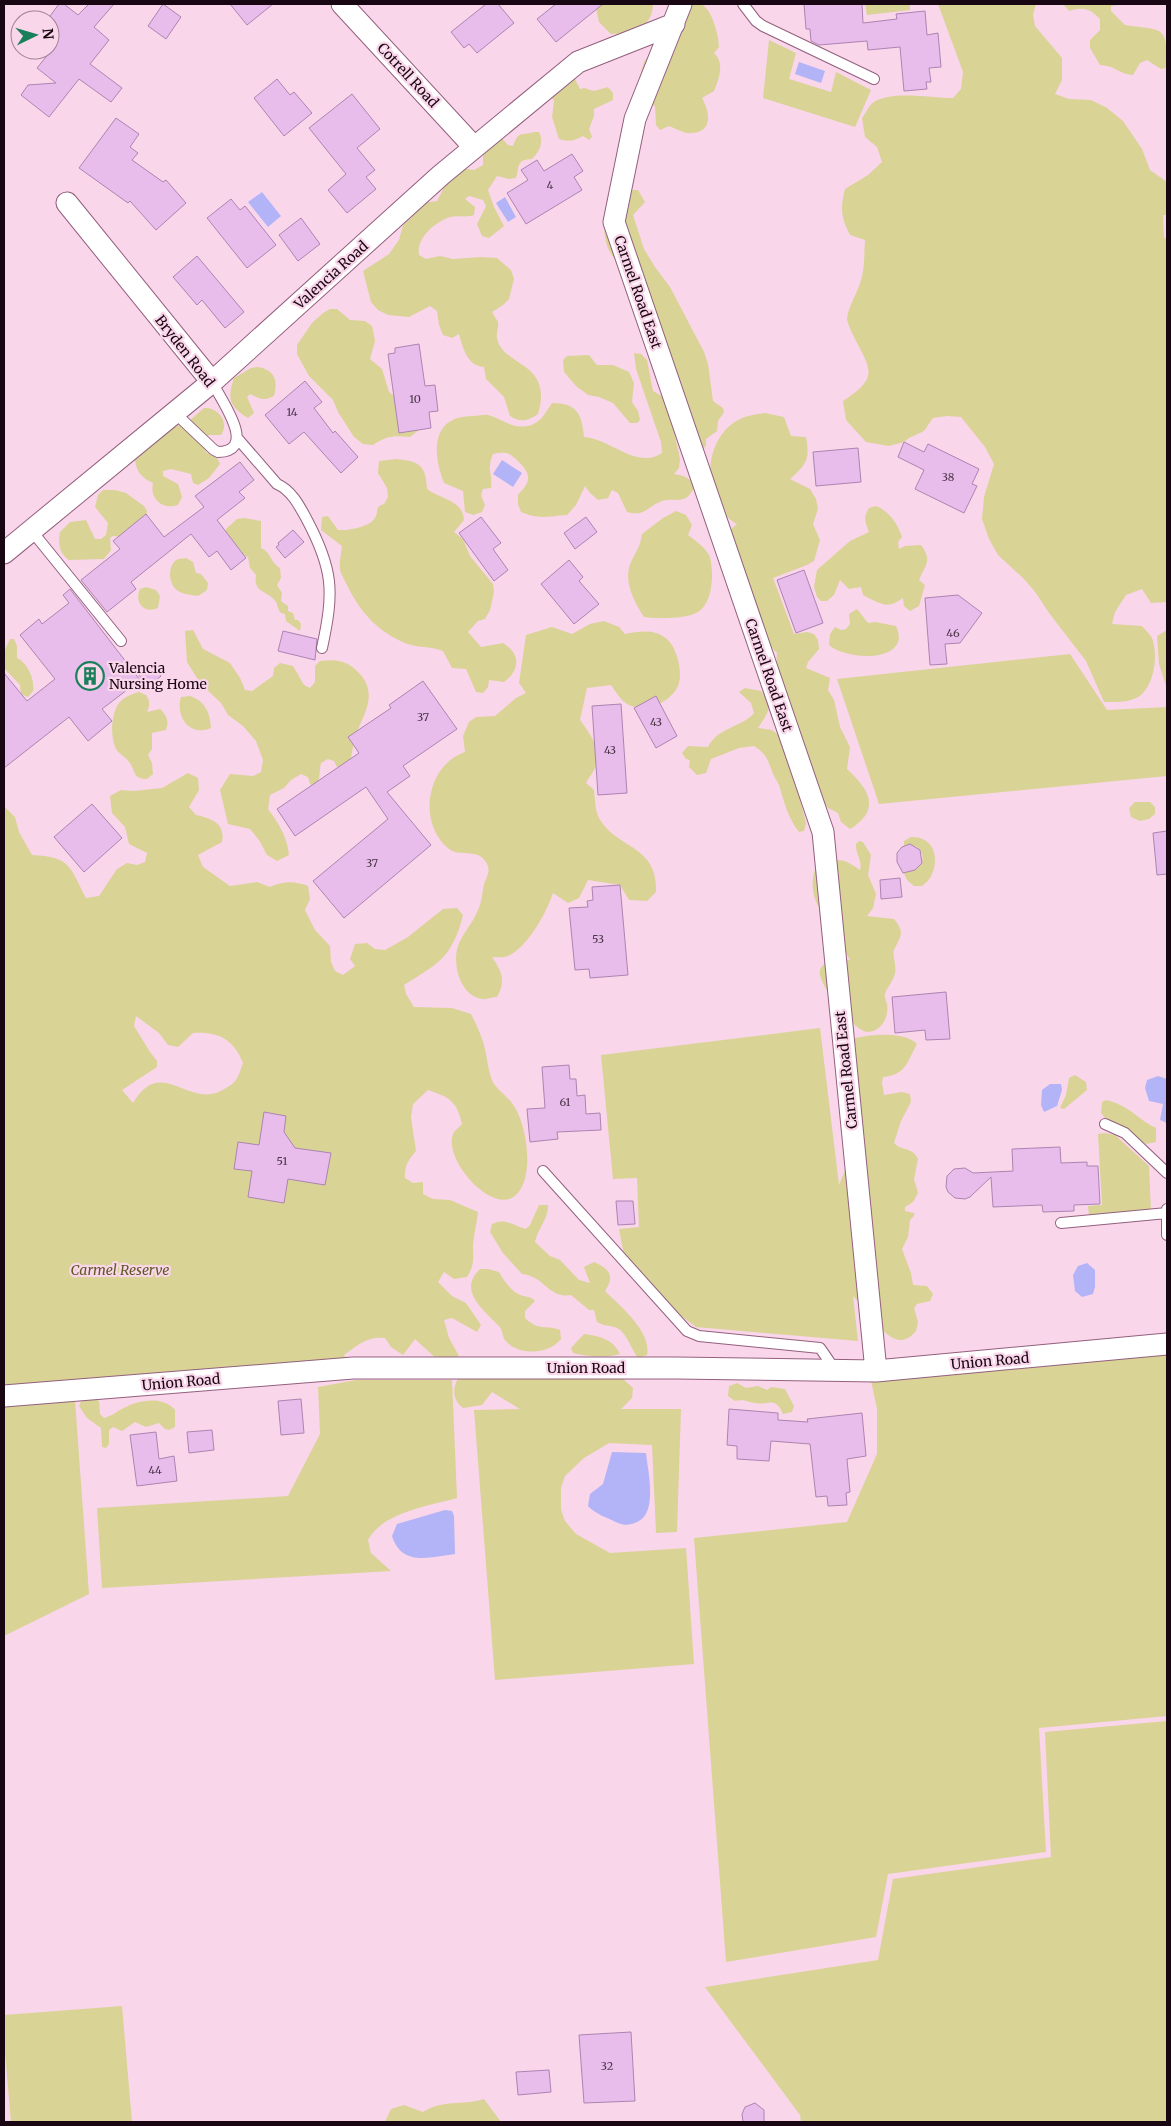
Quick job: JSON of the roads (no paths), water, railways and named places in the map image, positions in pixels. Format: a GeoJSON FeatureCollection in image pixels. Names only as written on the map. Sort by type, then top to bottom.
{"type":"FeatureCollection","features":[{"type":"Feature","properties":{"kind":"street","name":"Cotrell Road"},"geometry":{"type":"LineString","coordinates":[[342,4],[474,147]]}},
{"type":"Feature","properties":{"kind":"street","name":"Carmel Road East"},"geometry":{"type":"LineString","coordinates":[[681,4],[634,119],[614,222],[823,832],[876,1371]]}},
{"type":"Feature","properties":{"kind":"street","name":"Valencia Road"},"geometry":{"type":"LineString","coordinates":[[4,553],[212,382],[474,147],[578,62],[674,24]]}},
{"type":"Feature","properties":{"kind":"street","name":"Bryden Road"},"geometry":{"type":"LineString","coordinates":[[67,203],[212,382]]}},
{"type":"Feature","properties":{"kind":"street","name":"Union Road"},"geometry":{"type":"LineString","coordinates":[[4,1396],[353,1368],[677,1368],[876,1371],[1167,1344]]}},
{"type":"Feature","properties":{"kind":"lane"},"geometry":{"type":"LineString","coordinates":[[743,4],[756,21],[763,26],[874,79]]}},
{"type":"Feature","properties":{"kind":"lane","name":"Bryden Road"},"geometry":{"type":"LineString","coordinates":[[212,382],[238,433],[238,439],[276,484],[284,487],[297,502],[324,553],[328,566],[330,590],[322,648]]}},
{"type":"Feature","properties":{"kind":"lane"},"geometry":{"type":"LineString","coordinates":[[175,412],[218,452],[232,449],[238,439]]}},
{"type":"Feature","properties":{"kind":"lane"},"geometry":{"type":"LineString","coordinates":[[32,530],[121,642]]}},
{"type":"Feature","properties":{"kind":"lane"},"geometry":{"type":"LineString","coordinates":[[1105,1124],[1125,1133],[1167,1173]]}},
{"type":"Feature","properties":{"kind":"lane"},"geometry":{"type":"LineString","coordinates":[[543,1171],[687,1330],[699,1336],[820,1348],[829,1360],[831,1370]]}},
{"type":"Feature","properties":{"kind":"lane"},"geometry":{"type":"LineString","coordinates":[[1167,1209],[1167,1235]]}},
{"type":"Feature","properties":{"kind":"lane"},"geometry":{"type":"LineString","coordinates":[[1062,1223],[1167,1214]]}},
{"type":"Feature","properties":{"kind":"water"},"geometry":{"type":"Polygon","coordinates":[[[799,62],[825,71],[821,83],[795,74],[799,62]]]}},
{"type":"Feature","properties":{"kind":"water"},"geometry":{"type":"Polygon","coordinates":[[[262,192],[281,216],[268,227],[248,202],[262,192]]]}},
{"type":"Feature","properties":{"kind":"water"},"geometry":{"type":"Polygon","coordinates":[[[505,197],[516,217],[508,222],[496,203],[505,197]]]}},
{"type":"Feature","properties":{"kind":"water"},"geometry":{"type":"Polygon","coordinates":[[[502,460],[522,473],[513,487],[493,474],[502,460]]]}},
{"type":"Feature","properties":{"kind":"water"},"geometry":{"type":"Polygon","coordinates":[[[1158,1076],[1167,1079],[1167,1123],[1160,1120],[1163,1104],[1149,1101],[1145,1088],[1147,1080],[1158,1076]]]}},
{"type":"Feature","properties":{"kind":"water"},"geometry":{"type":"Polygon","coordinates":[[[1050,1084],[1061,1084],[1062,1090],[1057,1106],[1044,1112],[1041,1105],[1042,1090],[1050,1084]]]}},
{"type":"Feature","properties":{"kind":"water"},"geometry":{"type":"Polygon","coordinates":[[[1087,1263],[1095,1270],[1095,1287],[1093,1294],[1082,1297],[1075,1291],[1073,1275],[1078,1266],[1087,1263]]]}},
{"type":"Feature","properties":{"kind":"water"},"geometry":{"type":"Polygon","coordinates":[[[612,1452],[646,1453],[650,1481],[650,1501],[648,1510],[643,1517],[632,1524],[618,1523],[598,1514],[588,1506],[590,1494],[603,1484],[612,1452]]]}},
{"type":"Feature","properties":{"kind":"water"},"geometry":{"type":"Polygon","coordinates":[[[445,1510],[452,1511],[454,1516],[455,1554],[418,1558],[402,1552],[392,1536],[397,1524],[445,1510]]]}},
{"type":"Feature","properties":{"kind":"place","name":"Valencia Nursing Home"},"geometry":{"type":"Point","coordinates":[90,676]}},
{"type":"Feature","properties":{"kind":"park label","name":"Carmel Reserve"},"geometry":{"type":"Point","coordinates":[120,1270]}}]}
